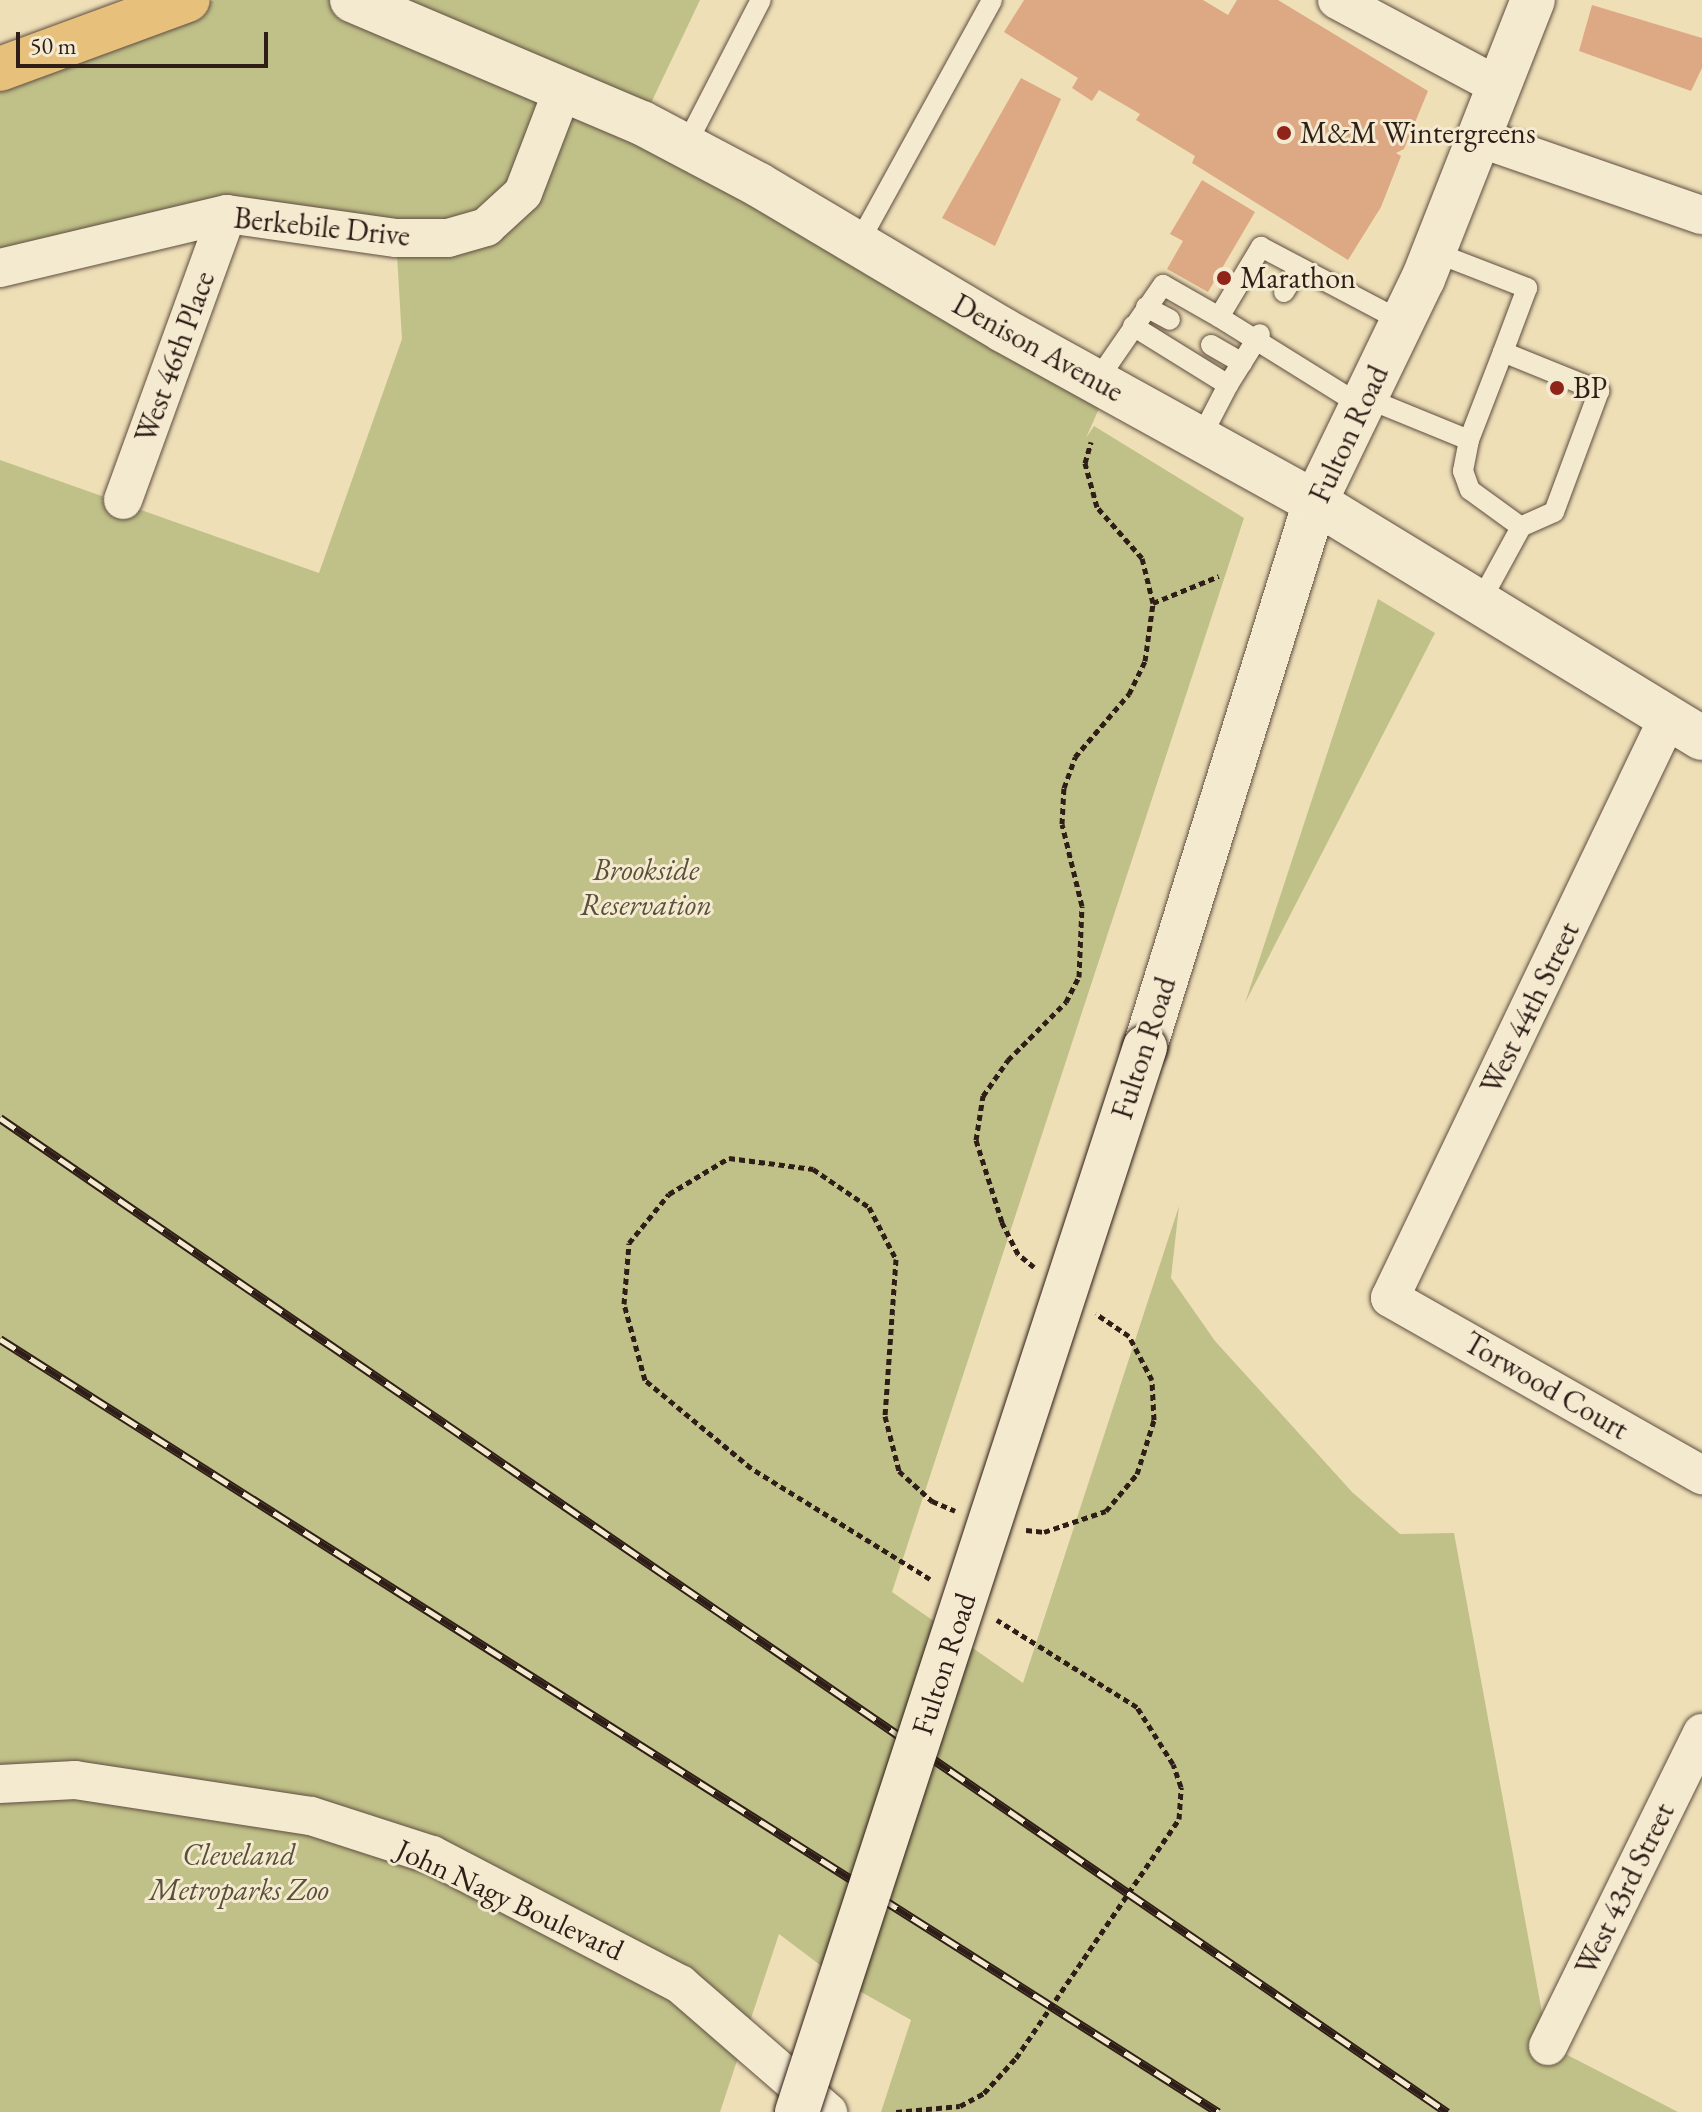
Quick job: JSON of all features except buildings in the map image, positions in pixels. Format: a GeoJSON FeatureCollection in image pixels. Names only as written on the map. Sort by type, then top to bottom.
{"type":"FeatureCollection","features":[{"type":"Feature","properties":{"kind":"highway"},"geometry":{"type":"LineString","coordinates":[[0,69],[188,0]]}},
{"type":"Feature","properties":{"kind":"highway"},"geometry":{"type":"LineString","coordinates":[[140,20],[215,0]]}},
{"type":"Feature","properties":{"kind":"main road","name":"Denison Avenue"},"geometry":{"type":"LineString","coordinates":[[352,0],[686,145],[1096,382],[1315,502],[1478,606],[1685,728]]}},
{"type":"Feature","properties":{"kind":"main road","name":"Fulton Road"},"geometry":{"type":"LineString","coordinates":[[797,2112],[1145,1047],[1315,502],[1434,252],[1482,139],[1533,0]]}},
{"type":"Feature","properties":{"kind":"street"},"geometry":{"type":"LineString","coordinates":[[1337,0],[1500,87]]}},
{"type":"Feature","properties":{"kind":"street","name":"Berkebile Drive"},"geometry":{"type":"LineString","coordinates":[[0,268],[227,214],[396,238],[448,238],[486,227],[523,193],[563,89]]}},
{"type":"Feature","properties":{"kind":"street"},"geometry":{"type":"LineString","coordinates":[[1482,139],[1702,215]]}},
{"type":"Feature","properties":{"kind":"street","name":"West 46th Place"},"geometry":{"type":"LineString","coordinates":[[123,500],[227,214]]}},
{"type":"Feature","properties":{"kind":"street","name":"West 44th Street"},"geometry":{"type":"LineString","coordinates":[[1390,1298],[1685,728]]}},
{"type":"Feature","properties":{"kind":"street","name":"Torwood Court"},"geometry":{"type":"LineString","coordinates":[[1390,1298],[1702,1475]]}},
{"type":"Feature","properties":{"kind":"street","name":"West 43rd Street"},"geometry":{"type":"LineString","coordinates":[[1548,2046],[1702,1733]]}},
{"type":"Feature","properties":{"kind":"street","name":"John Nagy Boulevard"},"geometry":{"type":"LineString","coordinates":[[0,1784],[75,1780],[311,1816],[432,1855],[680,1984],[828,2112]]}},
{"type":"Feature","properties":{"kind":"lane"},"geometry":{"type":"LineString","coordinates":[[686,145],[761,0]]}},
{"type":"Feature","properties":{"kind":"lane"},"geometry":{"type":"LineString","coordinates":[[858,244],[992,0]]}},
{"type":"Feature","properties":{"kind":"lane"},"geometry":{"type":"LineString","coordinates":[[1219,317],[1261,247],[1403,322]]}},
{"type":"Feature","properties":{"kind":"lane"},"geometry":{"type":"LineString","coordinates":[[1434,252],[1527,288],[1469,440],[1463,471],[1470,490],[1521,527]]}},
{"type":"Feature","properties":{"kind":"lane"},"geometry":{"type":"LineString","coordinates":[[1284,292],[1299,268]]}},
{"type":"Feature","properties":{"kind":"lane"},"geometry":{"type":"LineString","coordinates":[[1096,382],[1163,285],[1364,402],[1469,440]]}},
{"type":"Feature","properties":{"kind":"lane"},"geometry":{"type":"LineString","coordinates":[[1146,307],[1170,320]]}},
{"type":"Feature","properties":{"kind":"lane"},"geometry":{"type":"LineString","coordinates":[[1133,326],[1228,385]]}},
{"type":"Feature","properties":{"kind":"lane"},"geometry":{"type":"LineString","coordinates":[[1200,439],[1257,338]]}},
{"type":"Feature","properties":{"kind":"lane"},"geometry":{"type":"LineString","coordinates":[[1211,345],[1242,363]]}},
{"type":"Feature","properties":{"kind":"lane"},"geometry":{"type":"LineString","coordinates":[[1478,606],[1521,527],[1554,512],[1599,391],[1503,352]]}},
{"type":"Feature","properties":{"kind":"path"},"geometry":{"type":"LineString","coordinates":[[1043,1274],[1018,1254],[1002,1222],[976,1140],[983,1096],[1008,1060],[1066,1002],[1079,977],[1082,906],[1062,824],[1064,788],[1075,757],[1129,694],[1145,661],[1153,603],[1142,558],[1097,507],[1085,463],[1091,442]]}},
{"type":"Feature","properties":{"kind":"path"},"geometry":{"type":"LineString","coordinates":[[1153,603],[1219,576]]}},
{"type":"Feature","properties":{"kind":"path"},"geometry":{"type":"LineString","coordinates":[[939,1585],[751,1468],[645,1380],[624,1304],[629,1243],[669,1194],[729,1158],[813,1169],[869,1207],[896,1259],[884,1402],[899,1471],[932,1501],[969,1517]]}},
{"type":"Feature","properties":{"kind":"path"},"geometry":{"type":"LineString","coordinates":[[1013,1528],[1044,1532],[1106,1511],[1141,1460],[1154,1420],[1152,1380],[1129,1336],[1084,1309]]}},
{"type":"Feature","properties":{"kind":"path"},"geometry":{"type":"LineString","coordinates":[[896,2112],[960,2106],[984,2093],[1016,2058],[1179,1819],[1182,1795],[1173,1764],[1137,1707],[993,1618]]}},
{"type":"Feature","properties":{"kind":"green space"},"geometry":{"type":"Polygon","coordinates":[[[215,0],[700,0],[642,122],[1108,388],[1086,438],[1094,426],[1244,518],[892,1592],[1023,1683],[1179,1206],[1171,1278],[1215,1341],[1352,1492],[1400,1534],[1454,1533],[1548,2045],[1678,2112],[881,2112],[911,2020],[840,1980],[779,1934],[720,2112],[0,2112],[0,460],[319,573],[402,339],[396,239],[227,214],[0,268],[0,69],[215,0]]]}},
{"type":"Feature","properties":{"kind":"green space"},"geometry":{"type":"Polygon","coordinates":[[[1378,599],[1435,633],[1245,1003],[1378,599]]]}},
{"type":"Feature","properties":{"kind":"railway"},"geometry":{"type":"LineString","coordinates":[[0,1118],[1447,2112]]}},
{"type":"Feature","properties":{"kind":"railway"},"geometry":{"type":"LineString","coordinates":[[0,1339],[1218,2112]]}},
{"type":"Feature","properties":{"kind":"place","name":"M&M Wintergreens"},"geometry":{"type":"Point","coordinates":[1284,133]}},
{"type":"Feature","properties":{"kind":"place","name":"Marathon"},"geometry":{"type":"Point","coordinates":[1224,278]}},
{"type":"Feature","properties":{"kind":"place","name":"BP"},"geometry":{"type":"Point","coordinates":[1557,388]}},
{"type":"Feature","properties":{"kind":"park label","name":"Brookside Reservation"},"geometry":{"type":"Point","coordinates":[646,887]}},
{"type":"Feature","properties":{"kind":"park label","name":"Cleveland Metroparks Zoo"},"geometry":{"type":"Point","coordinates":[239,1872]}}]}
